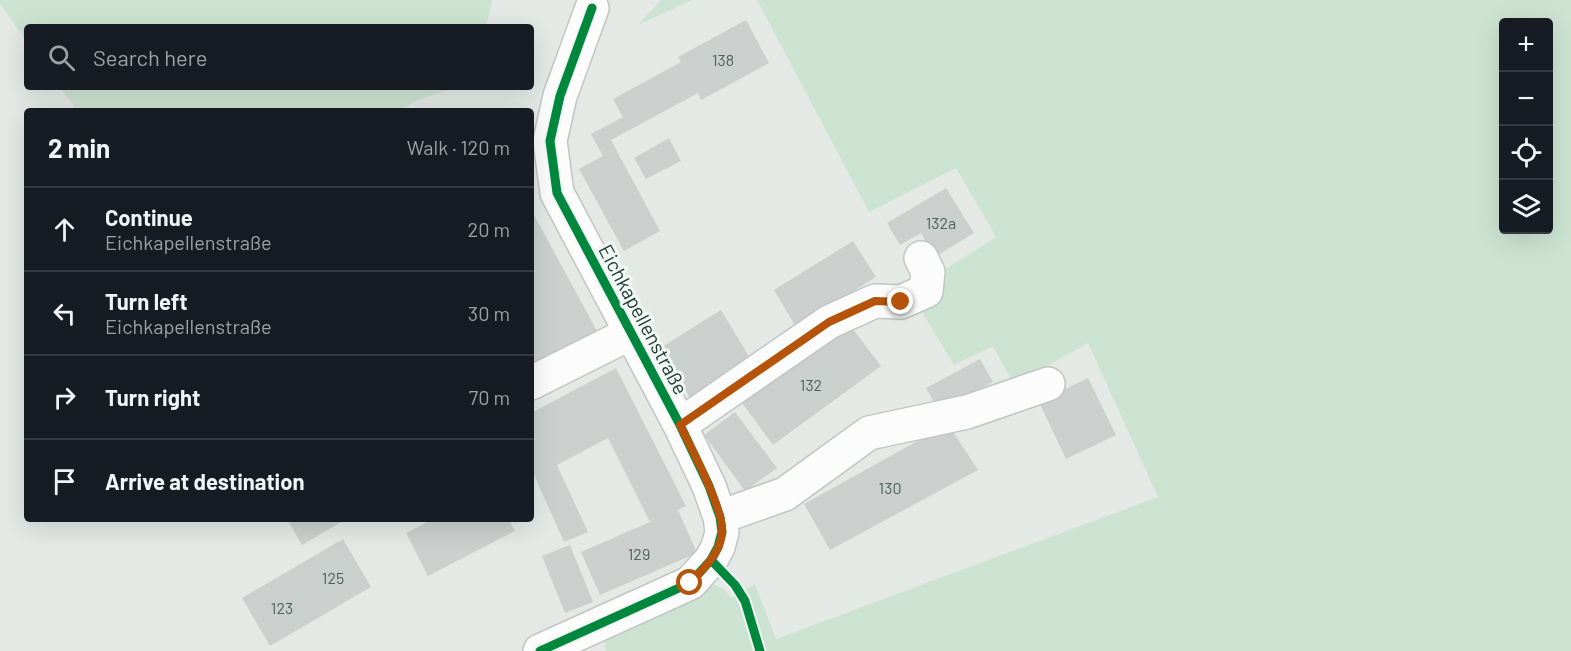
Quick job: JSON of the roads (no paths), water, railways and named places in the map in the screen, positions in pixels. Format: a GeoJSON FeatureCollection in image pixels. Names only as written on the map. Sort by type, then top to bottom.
{"type":"FeatureCollection","features":[{"type":"Feature","properties":{"kind":"street","name":"Eichkapellenstraße"},"geometry":{"type":"LineString","coordinates":[[540,651],[690,583],[711,560],[722,532],[720,518],[709,486],[680,425],[557,193],[550,141],[560,96],[592,8]]}},
{"type":"Feature","properties":{"kind":"street"},"geometry":{"type":"LineString","coordinates":[[680,425],[829,322],[875,301],[901,302],[926,291],[928,272],[921,258]]}},
{"type":"Feature","properties":{"kind":"street"},"geometry":{"type":"LineString","coordinates":[[534,382],[631,333]]}},
{"type":"Feature","properties":{"kind":"street"},"geometry":{"type":"LineString","coordinates":[[720,518],[785,494],[868,433],[967,412],[1048,384]]}}]}
